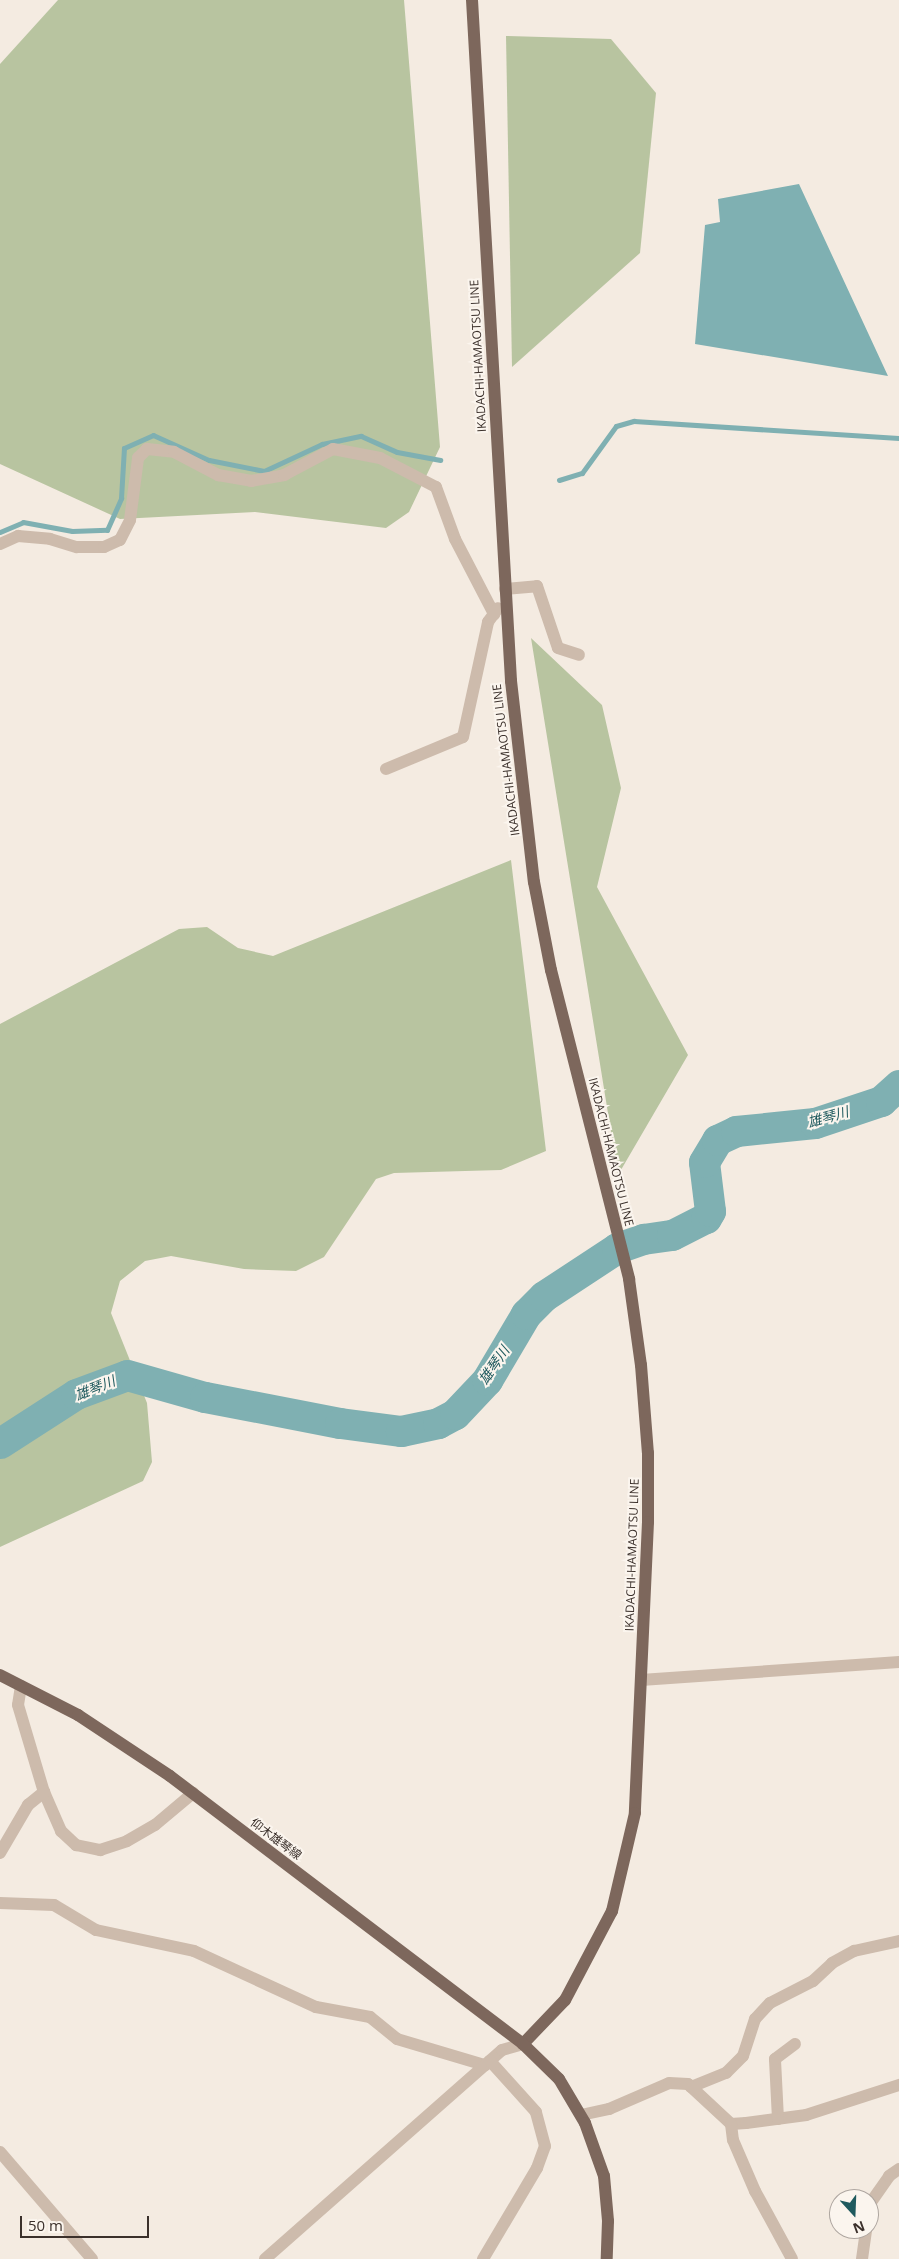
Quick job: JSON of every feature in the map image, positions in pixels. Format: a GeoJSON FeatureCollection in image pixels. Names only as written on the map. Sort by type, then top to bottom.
{"type":"FeatureCollection","features":[{"type":"Feature","properties":{"kind":"main road","name":"IKADACHI-HAMAOTSU LINE"},"geometry":{"type":"LineString","coordinates":[[472,0],[511,681],[534,882],[551,970],[629,1279],[641,1365],[648,1453],[648,1522],[634,1813],[612,1911],[565,2000],[523,2044]]}},
{"type":"Feature","properties":{"kind":"main road","name":"仰木雄琴線"},"geometry":{"type":"LineString","coordinates":[[0,1675],[78,1715],[193,1793],[523,2044]]}},
{"type":"Feature","properties":{"kind":"main road"},"geometry":{"type":"LineString","coordinates":[[523,2044],[559,2079],[580,2115],[604,2176],[608,2222],[606,2259]]}},
{"type":"Feature","properties":{"kind":"street"},"geometry":{"type":"LineString","coordinates":[[0,544],[18,536],[50,539],[77,548],[104,547],[120,540],[130,520],[138,458],[147,449],[174,452],[218,475],[251,481],[284,475],[333,449],[380,458],[436,487],[455,539],[494,614]]}},
{"type":"Feature","properties":{"kind":"street"},"geometry":{"type":"LineString","coordinates":[[386,769],[463,737],[488,622],[506,594],[537,586],[558,648],[579,655]]}},
{"type":"Feature","properties":{"kind":"street"},"geometry":{"type":"LineString","coordinates":[[641,1680],[899,1662]]}},
{"type":"Feature","properties":{"kind":"street"},"geometry":{"type":"LineString","coordinates":[[21,1686],[18,1705],[44,1792],[62,1831],[76,1845],[100,1850],[127,1841],[155,1825],[193,1793]]}},
{"type":"Feature","properties":{"kind":"street"},"geometry":{"type":"LineString","coordinates":[[0,1853],[28,1805],[44,1792]]}},
{"type":"Feature","properties":{"kind":"street"},"geometry":{"type":"LineString","coordinates":[[0,1901],[54,1905],[96,1930],[194,1950],[316,2006],[370,2017],[397,2039],[487,2063],[536,2112],[545,2146],[537,2168],[483,2259]]}},
{"type":"Feature","properties":{"kind":"street"},"geometry":{"type":"LineString","coordinates":[[691,2087],[726,2073],[743,2056],[755,2019],[770,2004],[813,1982],[832,1963],[854,1951],[899,1941]]}},
{"type":"Feature","properties":{"kind":"street"},"geometry":{"type":"LineString","coordinates":[[266,2259],[502,2050],[523,2044]]}},
{"type":"Feature","properties":{"kind":"street"},"geometry":{"type":"LineString","coordinates":[[778,2119],[775,2059],[795,2044]]}},
{"type":"Feature","properties":{"kind":"street"},"geometry":{"type":"LineString","coordinates":[[580,2115],[609,2109],[669,2083],[688,2084],[731,2124],[733,2140],[755,2191],[792,2259]]}},
{"type":"Feature","properties":{"kind":"street"},"geometry":{"type":"LineString","coordinates":[[731,2124],[806,2115],[899,2085]]}},
{"type":"Feature","properties":{"kind":"street"},"geometry":{"type":"LineString","coordinates":[[0,2152],[92,2259]]}},
{"type":"Feature","properties":{"kind":"street"},"geometry":{"type":"LineString","coordinates":[[879,2190],[889,2176],[899,2169]]}},
{"type":"Feature","properties":{"kind":"street"},"geometry":{"type":"LineString","coordinates":[[862,2259],[865,2239]]}},
{"type":"Feature","properties":{"kind":"green space"},"geometry":{"type":"Polygon","coordinates":[[[58,0],[404,0],[440,447],[409,512],[386,528],[255,512],[120,519],[0,464],[0,64],[58,0]]]}},
{"type":"Feature","properties":{"kind":"green space"},"geometry":{"type":"Polygon","coordinates":[[[506,36],[611,39],[656,93],[640,253],[512,367],[506,36]]]}},
{"type":"Feature","properties":{"kind":"green space"},"geometry":{"type":"Polygon","coordinates":[[[531,638],[602,705],[621,788],[597,887],[688,1055],[618,1175],[531,638]]]}},
{"type":"Feature","properties":{"kind":"green space"},"geometry":{"type":"Polygon","coordinates":[[[511,860],[546,1151],[501,1170],[394,1173],[376,1179],[324,1257],[296,1271],[244,1269],[171,1256],[145,1261],[120,1281],[111,1313],[147,1403],[152,1462],[143,1481],[0,1547],[0,1024],[179,929],[207,927],[238,948],[273,956],[511,860]]]}},
{"type":"Feature","properties":{"kind":"water"},"geometry":{"type":"Polygon","coordinates":[[[799,184],[888,376],[695,344],[705,225],[720,222],[718,199],[799,184]]]}},
{"type":"Feature","properties":{"kind":"waterway"},"geometry":{"type":"LineString","coordinates":[[559,480],[582,473],[616,426],[634,421],[899,438]]}},
{"type":"Feature","properties":{"kind":"waterway"},"geometry":{"type":"LineString","coordinates":[[0,532],[23,522],[72,531],[107,530],[121,498],[124,448],[153,435],[209,460],[264,471],[322,444],[361,436],[397,452],[440,460]]}},
{"type":"Feature","properties":{"kind":"waterway","name":"雄琴川"},"geometry":{"type":"LineString","coordinates":[[0,1443],[76,1394],[127,1375],[205,1397],[340,1423],[401,1431],[438,1423],[455,1414],[487,1380],[526,1314],[544,1296],[617,1248],[643,1239],[672,1235],[706,1218],[710,1211],[704,1162],[717,1140],[736,1131],[815,1123],[881,1101],[899,1085]]}}]}
